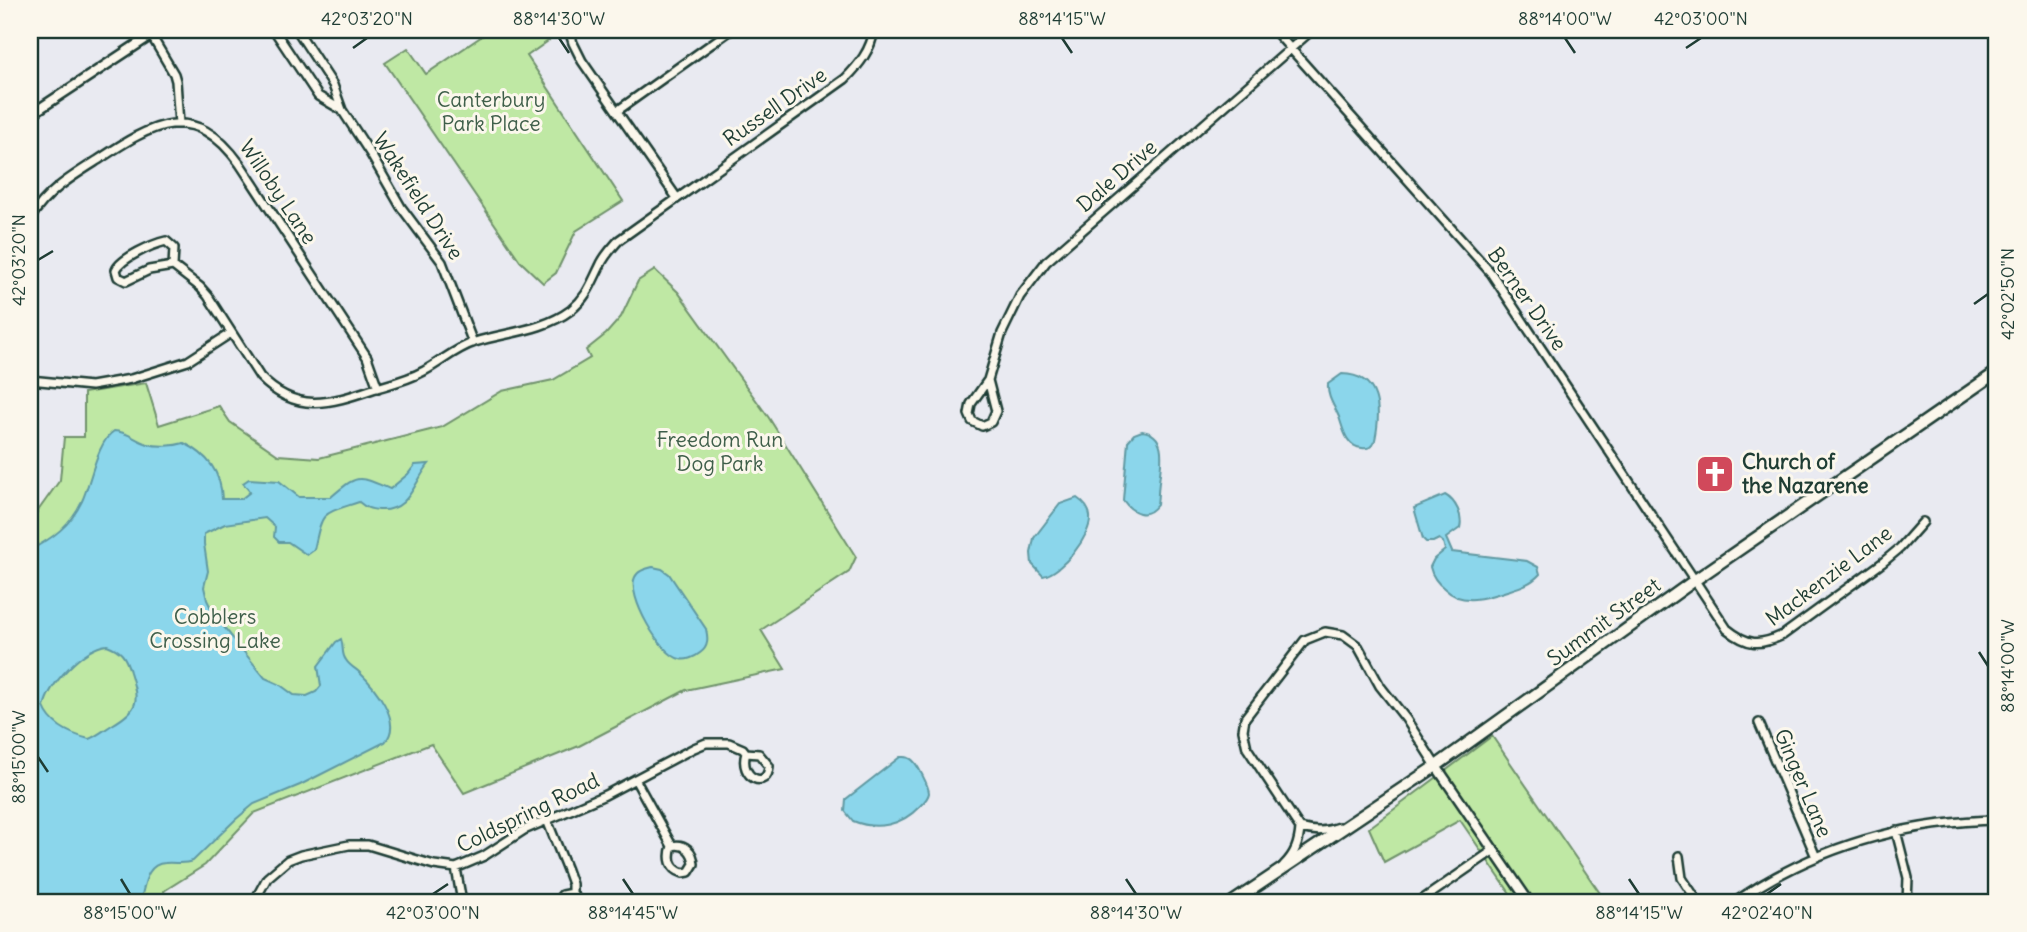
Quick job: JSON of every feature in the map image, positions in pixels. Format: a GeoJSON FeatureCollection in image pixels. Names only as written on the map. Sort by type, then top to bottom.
{"type":"FeatureCollection","features":[{"type":"Feature","properties":{"kind":"main road","name":"Summit Street"},"geometry":{"type":"LineString","coordinates":[[1234,902],[1436,766],[1695,580],[1997,372]]}},
{"type":"Feature","properties":{"kind":"street","name":"Wakefield Drive"},"geometry":{"type":"LineString","coordinates":[[274,30],[318,96],[342,110]]}},
{"type":"Feature","properties":{"kind":"street","name":"Wakefield Drive"},"geometry":{"type":"LineString","coordinates":[[297,30],[333,85],[342,110],[401,207],[442,262],[473,343]]}},
{"type":"Feature","properties":{"kind":"street"},"geometry":{"type":"LineString","coordinates":[[569,30],[582,61],[677,198]]}},
{"type":"Feature","properties":{"kind":"street"},"geometry":{"type":"LineString","coordinates":[[617,111],[731,30]]}},
{"type":"Feature","properties":{"kind":"street","name":"Russell Drive"},"geometry":{"type":"LineString","coordinates":[[173,266],[208,296],[269,387],[291,399],[312,404],[340,400],[378,388],[423,372],[473,343],[538,327],[568,312],[590,290],[600,266],[619,240],[845,79],[869,49],[874,30]]}},
{"type":"Feature","properties":{"kind":"street","name":"Berner Drive"},"geometry":{"type":"LineString","coordinates":[[1274,30],[1491,273],[1695,580]]}},
{"type":"Feature","properties":{"kind":"street","name":"Dale Drive"},"geometry":{"type":"LineString","coordinates":[[988,380],[996,411],[991,422],[982,426],[972,421],[969,414],[971,404],[988,380],[1002,333],[1020,296],[1046,262],[1312,30]]}},
{"type":"Feature","properties":{"kind":"street"},"geometry":{"type":"LineString","coordinates":[[30,115],[155,32],[176,81],[179,124],[150,129],[126,141],[52,191],[39,203],[30,219]]}},
{"type":"Feature","properties":{"kind":"street","name":"Willoby Lane"},"geometry":{"type":"LineString","coordinates":[[179,124],[205,131],[232,153],[367,357],[378,388]]}},
{"type":"Feature","properties":{"kind":"street"},"geometry":{"type":"LineString","coordinates":[[162,241],[169,242],[174,248],[173,266],[149,270],[126,281],[118,277],[116,270],[121,262],[162,241]]}},
{"type":"Feature","properties":{"kind":"street"},"geometry":{"type":"LineString","coordinates":[[30,380],[79,386],[131,379],[188,361],[231,333]]}},
{"type":"Feature","properties":{"kind":"street","name":"Mackenzie Lane"},"geometry":{"type":"LineString","coordinates":[[1695,580],[1727,629],[1739,639],[1766,643],[1783,635],[1882,563],[1900,548],[1923,522]]}},
{"type":"Feature","properties":{"kind":"street"},"geometry":{"type":"LineString","coordinates":[[1267,879],[1294,853],[1300,841],[1300,828],[1247,748],[1242,730],[1245,718],[1305,640],[1325,632],[1343,635],[1358,646],[1380,686],[1406,719],[1529,902]]}},
{"type":"Feature","properties":{"kind":"street","name":"Ginger Lane"},"geometry":{"type":"LineString","coordinates":[[1759,723],[1816,857]]}},
{"type":"Feature","properties":{"kind":"street","name":"Coldspring Road"},"geometry":{"type":"LineString","coordinates":[[254,902],[267,877],[288,860],[308,853],[349,845],[369,845],[434,865],[456,868],[468,864],[524,830],[594,800],[706,744],[729,743],[746,753]]}},
{"type":"Feature","properties":{"kind":"street"},"geometry":{"type":"LineString","coordinates":[[635,779],[672,846]]}},
{"type":"Feature","properties":{"kind":"street"},"geometry":{"type":"LineString","coordinates":[[547,820],[572,884],[572,893],[579,902]]}},
{"type":"Feature","properties":{"kind":"street"},"geometry":{"type":"LineString","coordinates":[[1735,902],[1782,872],[1842,847],[1896,831],[1945,823],[1997,820]]}},
{"type":"Feature","properties":{"kind":"street"},"geometry":{"type":"LineString","coordinates":[[1300,828],[1314,832],[1329,831],[1350,823]]}},
{"type":"Feature","properties":{"kind":"street"},"geometry":{"type":"LineString","coordinates":[[1896,831],[1908,878],[1907,902]]}},
{"type":"Feature","properties":{"kind":"street"},"geometry":{"type":"LineString","coordinates":[[1419,902],[1494,850]]}},
{"type":"Feature","properties":{"kind":"street"},"geometry":{"type":"LineString","coordinates":[[1679,856],[1682,878],[1698,902]]}},
{"type":"Feature","properties":{"kind":"street"},"geometry":{"type":"LineString","coordinates":[[456,868],[462,902]]}},
{"type":"Feature","properties":{"kind":"street"},"geometry":{"type":"LineString","coordinates":[[557,902],[562,895],[572,893]]}},
{"type":"Feature","properties":{"kind":"green space","name":"Canterbury Park Place"},"geometry":{"type":"Polygon","coordinates":[[[491,30],[557,30],[558,34],[527,56],[623,201],[576,231],[556,273],[543,283],[520,261],[385,63],[408,48],[426,74],[491,30]]]}},
{"type":"Feature","properties":{"kind":"green space","name":"Cobblers Crossing Lake"},"geometry":{"type":"Polygon","coordinates":[[[655,270],[678,292],[769,418],[856,557],[849,572],[761,630],[785,669],[686,690],[579,746],[464,793],[431,744],[254,813],[205,865],[164,891],[167,902],[30,902],[30,517],[35,515],[60,480],[64,437],[84,437],[84,393],[146,383],[159,425],[219,406],[230,422],[278,455],[319,458],[442,427],[502,391],[553,380],[590,358],[586,350],[621,317],[638,281],[655,270]]]}},
{"type":"Feature","properties":{"kind":"green space"},"geometry":{"type":"Polygon","coordinates":[[[1492,736],[1606,902],[1516,902],[1460,820],[1384,862],[1369,828],[1492,736]]]}},
{"type":"Feature","properties":{"kind":"water"},"geometry":{"type":"Polygon","coordinates":[[[1342,374],[1364,381],[1375,396],[1377,429],[1375,440],[1368,448],[1357,447],[1349,441],[1330,397],[1328,384],[1342,374]]]}},
{"type":"Feature","properties":{"kind":"water","name":"Cobblers Crossing Lake"},"geometry":{"type":"Polygon","coordinates":[[[114,431],[152,445],[184,443],[212,465],[219,481],[222,499],[241,499],[250,492],[243,483],[249,479],[279,481],[299,497],[331,497],[358,479],[390,489],[415,465],[429,464],[404,502],[397,506],[376,510],[359,502],[330,512],[319,527],[314,550],[307,555],[288,542],[279,542],[274,537],[275,527],[265,518],[225,524],[204,534],[208,571],[204,587],[207,600],[215,616],[265,678],[294,695],[307,696],[316,692],[321,686],[318,666],[341,639],[344,658],[372,686],[385,705],[391,725],[390,734],[385,742],[300,785],[254,804],[193,861],[158,864],[153,867],[147,877],[140,902],[30,902],[30,550],[53,536],[72,518],[82,501],[108,436],[114,431]],[[107,645],[88,653],[68,668],[60,678],[44,707],[56,724],[89,739],[132,709],[136,697],[128,667],[125,658],[107,645]]]}},
{"type":"Feature","properties":{"kind":"water"},"geometry":{"type":"Polygon","coordinates":[[[1142,431],[1156,438],[1161,458],[1157,505],[1153,510],[1139,513],[1123,500],[1128,441],[1134,434],[1142,431]]]}},
{"type":"Feature","properties":{"kind":"water"},"geometry":{"type":"Polygon","coordinates":[[[1445,495],[1455,505],[1460,519],[1460,528],[1446,538],[1452,552],[1527,561],[1538,567],[1540,574],[1521,586],[1474,599],[1459,597],[1442,587],[1430,567],[1434,559],[1445,550],[1443,542],[1439,539],[1426,542],[1423,539],[1414,508],[1445,495]]]}},
{"type":"Feature","properties":{"kind":"water"},"geometry":{"type":"Polygon","coordinates":[[[1077,498],[1085,505],[1090,516],[1086,533],[1066,561],[1043,576],[1032,564],[1034,538],[1060,504],[1077,498]]]}},
{"type":"Feature","properties":{"kind":"water"},"geometry":{"type":"Polygon","coordinates":[[[653,567],[669,574],[706,629],[706,645],[703,651],[693,657],[682,659],[672,655],[655,636],[640,610],[634,586],[635,577],[640,571],[653,567]]]}},
{"type":"Feature","properties":{"kind":"water"},"geometry":{"type":"Polygon","coordinates":[[[900,757],[910,758],[916,765],[929,793],[926,799],[912,813],[897,822],[871,826],[853,821],[845,811],[846,799],[900,757]]]}},
{"type":"Feature","properties":{"kind":"place","name":"Church of the Nazarene"},"geometry":{"type":"Point","coordinates":[1715,474]}},
{"type":"Feature","properties":{"kind":"park label","name":"Freedom Run Dog Park"},"geometry":{"type":"Point","coordinates":[720,452]}}]}
